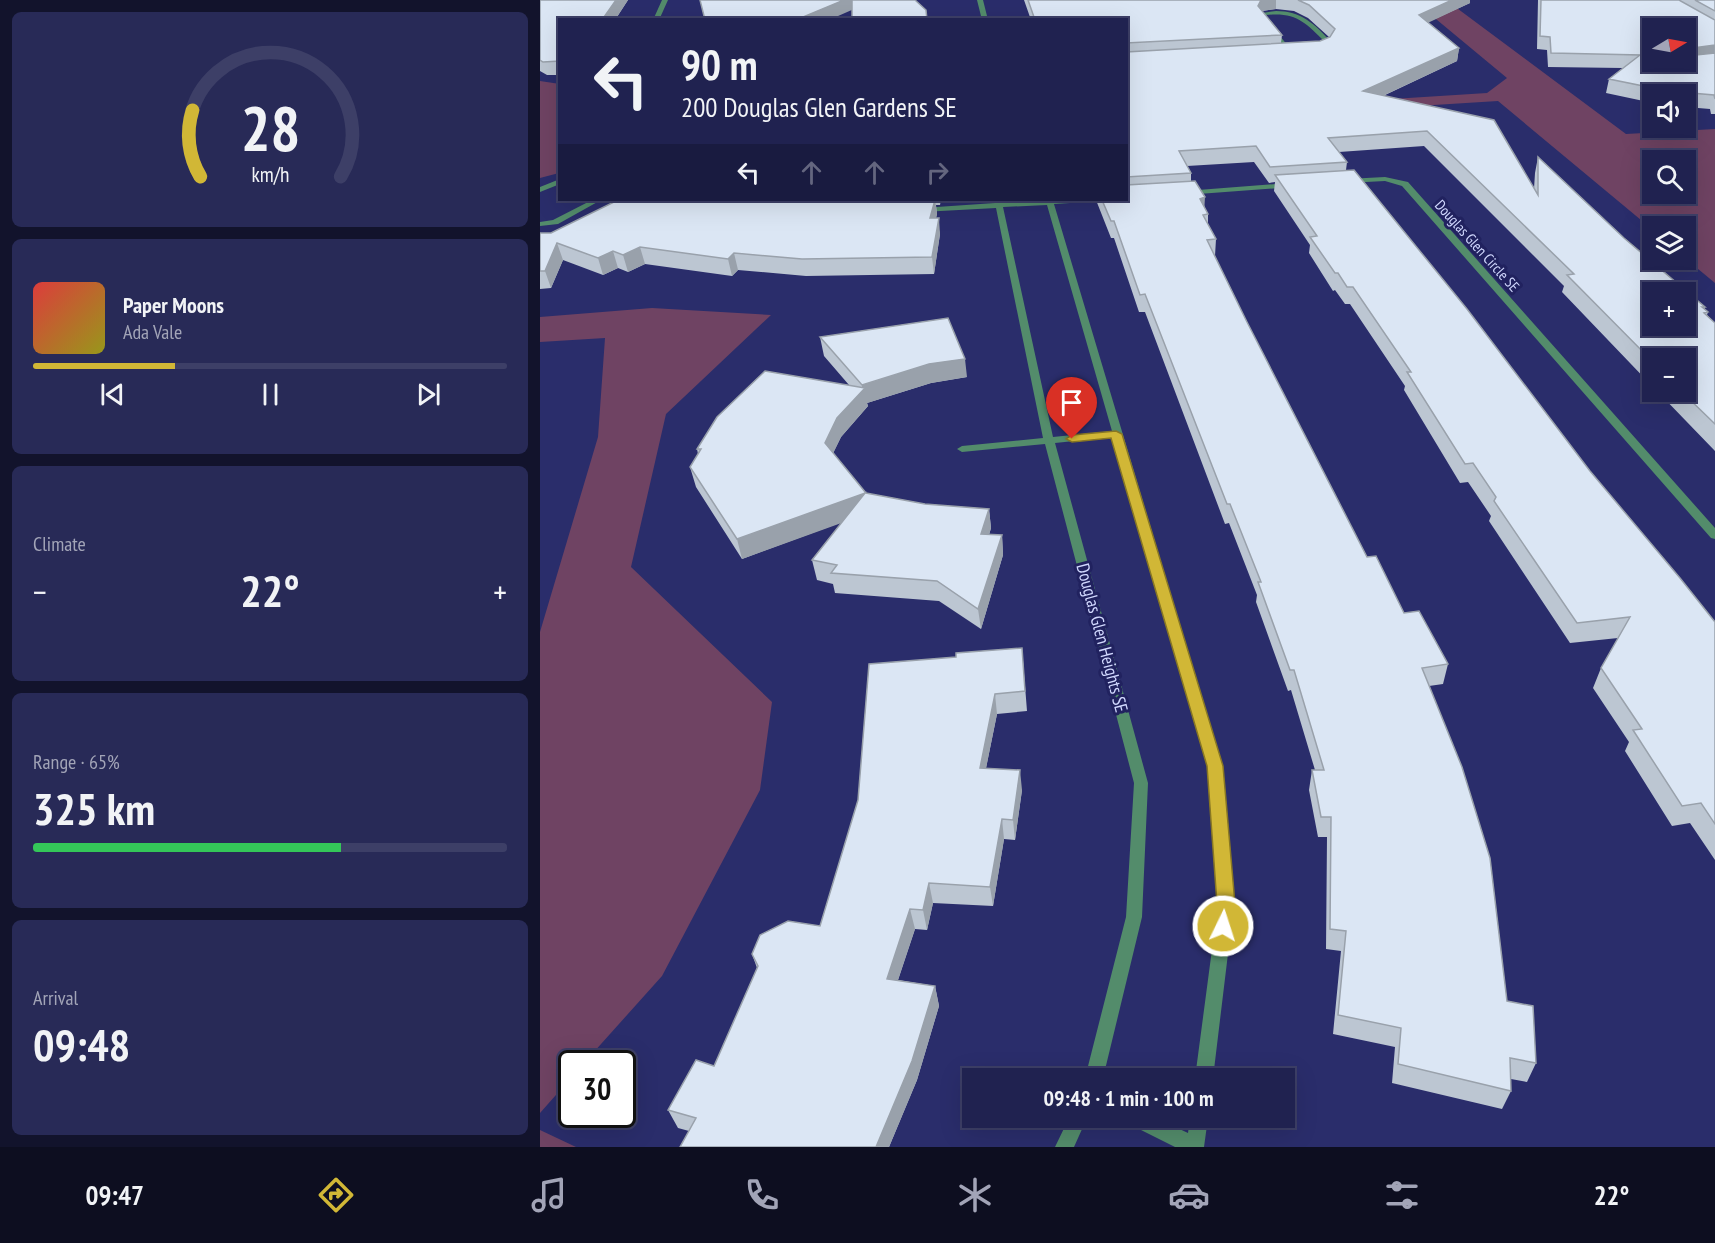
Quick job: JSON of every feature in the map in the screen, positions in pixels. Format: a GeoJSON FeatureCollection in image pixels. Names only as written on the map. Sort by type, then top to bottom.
{"type":"FeatureCollection","features":[{"type":"Feature","properties":{"kind":"street"},"geometry":{"type":"LineString","coordinates":[[657,18],[665,0]]}},
{"type":"Feature","properties":{"kind":"street"},"geometry":{"type":"LineString","coordinates":[[980,0],[984,18]]}},
{"type":"Feature","properties":{"kind":"street"},"geometry":{"type":"LineString","coordinates":[[1290,52],[1262,18],[1264,14],[1278,12],[1302,15],[1328,42],[1326,47],[1309,51]]}},
{"type":"Feature","properties":{"kind":"street"},"geometry":{"type":"LineString","coordinates":[[1278,53],[1299,51]]}},
{"type":"Feature","properties":{"kind":"street","name":"Douglas Glen Circle SE"},"geometry":{"type":"LineString","coordinates":[[1338,182],[1385,179],[1405,184],[1715,535]]}},
{"type":"Feature","properties":{"kind":"street"},"geometry":{"type":"LineString","coordinates":[[540,190],[558,182]]}},
{"type":"Feature","properties":{"kind":"street"},"geometry":{"type":"LineString","coordinates":[[1174,194],[1303,184]]}},
{"type":"Feature","properties":{"kind":"street"},"geometry":{"type":"LineString","coordinates":[[540,224],[555,222],[595,201]]}},
{"type":"Feature","properties":{"kind":"street"},"geometry":{"type":"LineString","coordinates":[[917,210],[1049,201],[1215,766],[1226,904],[1205,1068]]}},
{"type":"Feature","properties":{"kind":"street","name":"Douglas Glen Heights SE"},"geometry":{"type":"LineString","coordinates":[[999,203],[1049,441],[1141,783],[1134,917],[1096,1068]]}},
{"type":"Feature","properties":{"kind":"street"},"geometry":{"type":"LineString","coordinates":[[962,449],[1116,434]]}},
{"type":"Feature","properties":{"kind":"street"},"geometry":{"type":"LineString","coordinates":[[1064,1147],[1073,1128]]}},
{"type":"Feature","properties":{"kind":"street"},"geometry":{"type":"LineString","coordinates":[[1158,1128],[1195,1147],[1198,1128]]}},
{"type":"Feature","properties":{"kind":"shaded area"},"geometry":{"type":"Polygon","coordinates":[[[1413,0],[1446,0],[1626,134],[1642,133],[1642,138],[1696,138],[1696,130],[1715,129],[1715,283],[1696,267],[1696,216],[1642,216],[1642,221],[1498,101],[1128,124],[1128,116],[1487,93],[1507,78],[1413,0]]]}},
{"type":"Feature","properties":{"kind":"shaded area"},"geometry":{"type":"Polygon","coordinates":[[[540,81],[558,84],[558,173],[540,178],[540,81]]]}},
{"type":"Feature","properties":{"kind":"shaded area"},"geometry":{"type":"Polygon","coordinates":[[[652,308],[771,315],[666,414],[631,567],[772,702],[760,790],[662,976],[596,1050],[558,1050],[558,1093],[540,1113],[540,632],[598,437],[605,338],[540,342],[540,317],[652,308]]]}},
{"type":"Feature","properties":{"kind":"shaded area"},"geometry":{"type":"Polygon","coordinates":[[[540,1130],[576,1147],[540,1147],[540,1130]]]}},
{"type":"Feature","properties":{"kind":"building"},"geometry":{"type":"Polygon","coordinates":[[[540,0],[616,0],[603,18],[558,18],[558,61],[543,62],[540,60],[540,0]]]}},
{"type":"Feature","properties":{"kind":"building"},"geometry":{"type":"Polygon","coordinates":[[[700,0],[844,0],[801,18],[704,18],[700,0]]]}},
{"type":"Feature","properties":{"kind":"building"},"geometry":{"type":"Polygon","coordinates":[[[852,0],[915,0],[926,10],[927,18],[852,18],[852,0]]]}},
{"type":"Feature","properties":{"kind":"building"},"geometry":{"type":"Polygon","coordinates":[[[1028,0],[1261,0],[1258,6],[1282,35],[1128,43],[1128,18],[1034,18],[1028,0]]]}},
{"type":"Feature","properties":{"kind":"building"},"geometry":{"type":"Polygon","coordinates":[[[1298,0],[1452,0],[1419,15],[1459,48],[1363,91],[1494,120],[1538,195],[1538,157],[1642,253],[1642,270],[1662,270],[1676,282],[1642,282],[1642,336],[1696,336],[1696,299],[1705,307],[1702,307],[1708,312],[1704,313],[1715,323],[1715,424],[1692,402],[1696,402],[1696,348],[1642,348],[1642,351],[1567,275],[1574,274],[1427,131],[1328,138],[1347,162],[1270,167],[1256,146],[1179,151],[1191,173],[1128,177],[1128,52],[1320,41],[1330,37],[1335,29],[1309,5],[1298,0]]]}},
{"type":"Feature","properties":{"kind":"building"},"geometry":{"type":"Polygon","coordinates":[[[1541,0],[1679,0],[1715,20],[1715,45],[1696,48],[1696,18],[1642,18],[1642,72],[1696,72],[1696,55],[1715,53],[1715,99],[1714,95],[1696,93],[1696,84],[1642,86],[1609,79],[1640,55],[1551,53],[1550,37],[1540,36],[1541,0]]]}},
{"type":"Feature","properties":{"kind":"building"},"geometry":{"type":"Polygon","coordinates":[[[1695,0],[1715,0],[1715,11],[1695,0]]]}},
{"type":"Feature","properties":{"kind":"building"},"geometry":{"type":"Polygon","coordinates":[[[1354,170],[1467,309],[1590,471],[1715,622],[1715,824],[1701,803],[1682,806],[1633,730],[1642,729],[1601,668],[1630,617],[1577,623],[1494,501],[1496,497],[1473,463],[1465,464],[1407,372],[1411,372],[1353,287],[1347,287],[1310,237],[1317,236],[1275,175],[1354,170]]]}},
{"type":"Feature","properties":{"kind":"building"},"geometry":{"type":"Polygon","coordinates":[[[1195,181],[1205,197],[1200,199],[1208,214],[1203,215],[1216,239],[1207,240],[1367,557],[1376,556],[1404,613],[1419,611],[1448,664],[1422,668],[1462,767],[1490,858],[1507,1001],[1533,1006],[1536,1063],[1510,1058],[1511,1091],[1398,1064],[1401,1028],[1338,1015],[1346,931],[1330,929],[1331,817],[1321,817],[1312,770],[1324,770],[1294,670],[1290,670],[1258,582],[1261,582],[1230,504],[1227,504],[1145,294],[1140,295],[1114,221],[1111,221],[1102,201],[1128,201],[1128,185],[1195,181]]]}},
{"type":"Feature","properties":{"kind":"building"},"geometry":{"type":"Polygon","coordinates":[[[616,201],[935,201],[930,218],[939,218],[932,257],[802,259],[734,253],[728,259],[640,247],[623,255],[613,251],[598,258],[557,243],[545,271],[540,271],[540,233],[551,233],[616,201]]]}},
{"type":"Feature","properties":{"kind":"building"},"geometry":{"type":"Polygon","coordinates":[[[948,318],[965,359],[929,364],[862,385],[820,337],[948,318]]]}},
{"type":"Feature","properties":{"kind":"building"},"geometry":{"type":"Polygon","coordinates":[[[765,371],[865,388],[837,418],[825,443],[866,493],[925,504],[989,509],[981,534],[1002,535],[978,609],[937,581],[831,573],[837,565],[812,560],[865,493],[737,539],[690,467],[701,449],[697,449],[717,417],[765,371]]]}},
{"type":"Feature","properties":{"kind":"building"},"geometry":{"type":"Polygon","coordinates":[[[1022,648],[1025,691],[995,694],[980,768],[1020,770],[1013,820],[1002,819],[990,887],[929,883],[923,910],[910,909],[887,979],[935,986],[912,1061],[876,1147],[680,1147],[696,1118],[668,1110],[696,1060],[714,1066],[758,966],[752,954],[760,935],[788,921],[820,926],[858,800],[869,664],[956,657],[956,653],[1022,648]]]}},
{"type":"Feature","properties":{"kind":"route"},"geometry":{"type":"LineString","coordinates":[[1072,439],[1116,434],[1215,766],[1226,904],[1223,926]]}}]}
